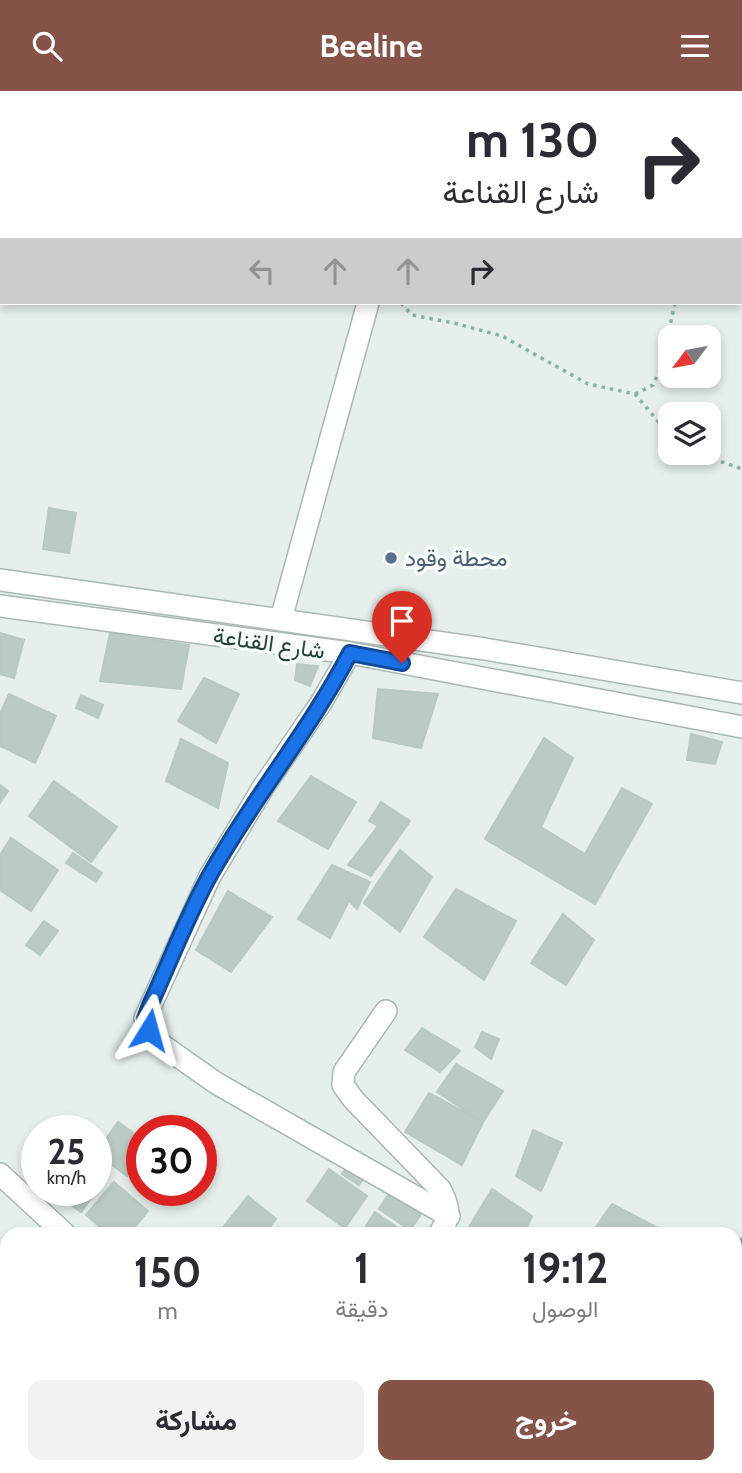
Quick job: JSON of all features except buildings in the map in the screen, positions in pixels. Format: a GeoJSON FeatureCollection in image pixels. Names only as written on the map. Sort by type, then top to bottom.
{"type":"FeatureCollection","features":[{"type":"Feature","properties":{"kind":"street"},"geometry":{"type":"LineString","coordinates":[[281,619],[367,305]]}},
{"type":"Feature","properties":{"kind":"street","name":"شارع القناعة"},"geometry":{"type":"LineString","coordinates":[[0,580],[485,649],[742,693]]}},
{"type":"Feature","properties":{"kind":"street","name":"شارع القناعة"},"geometry":{"type":"LineString","coordinates":[[0,606],[350,653],[742,727]]}},
{"type":"Feature","properties":{"kind":"street"},"geometry":{"type":"LineString","coordinates":[[350,653],[321,703],[264,786],[209,876],[145,1019],[155,1039],[216,1083],[444,1225],[449,1205],[440,1189],[353,1099],[343,1085],[344,1072],[386,1011]]}},
{"type":"Feature","properties":{"kind":"street"},"geometry":{"type":"LineString","coordinates":[[0,1174],[57,1227]]}},
{"type":"Feature","properties":{"kind":"path"},"geometry":{"type":"LineString","coordinates":[[403,305],[412,315],[502,336],[588,384],[635,394],[658,421]]}},
{"type":"Feature","properties":{"kind":"path"},"geometry":{"type":"LineString","coordinates":[[635,394],[653,385],[661,367],[675,305]]}},
{"type":"Feature","properties":{"kind":"path"},"geometry":{"type":"LineString","coordinates":[[721,462],[742,469]]}},
{"type":"Feature","properties":{"kind":"place","name":"محطة وقود"},"geometry":{"type":"Point","coordinates":[391,558]}},
{"type":"Feature","properties":{"kind":"route"},"geometry":{"type":"LineString","coordinates":[[149,1030],[145,1019],[150,1005],[209,876],[264,786],[340,674],[350,653],[402,663]]}}]}
